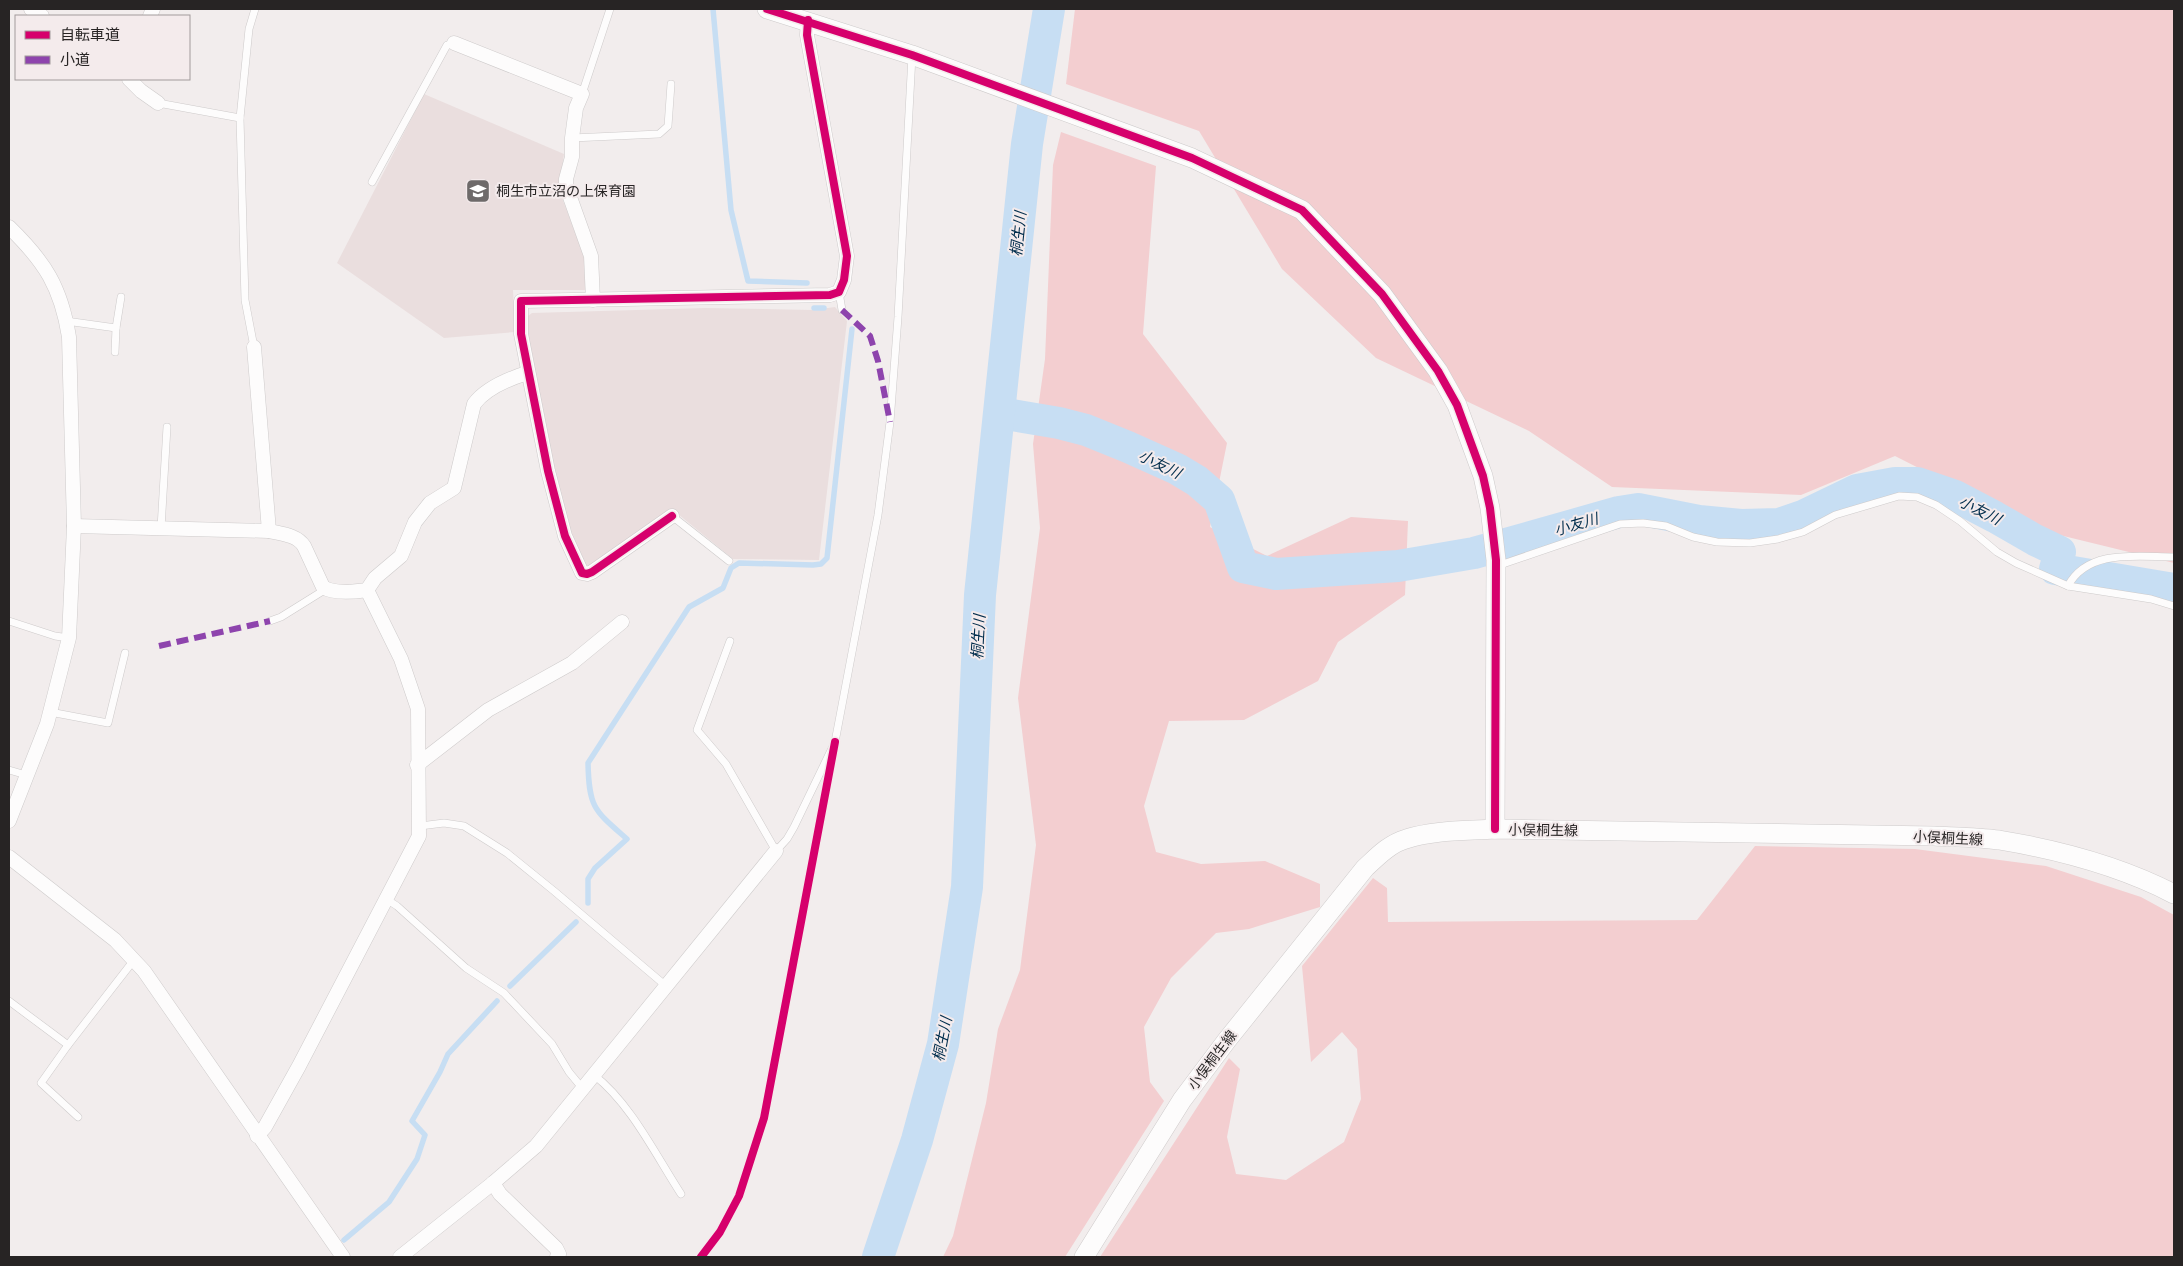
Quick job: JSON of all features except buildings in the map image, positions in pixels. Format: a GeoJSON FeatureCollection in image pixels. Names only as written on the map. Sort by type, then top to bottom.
{"type":"FeatureCollection","features":[{"type":"Feature","properties":{"kind":"main road"},"geometry":{"type":"LineString","coordinates":[[767,9],[808,20],[916,57],[1192,158],[1302,210],[1382,294],[1416,337],[1457,405],[1483,476],[1494,538],[1496,563],[1495,829]]}},
{"type":"Feature","properties":{"kind":"main road","name":"小俣桐生線"},"geometry":{"type":"LineString","coordinates":[[1084,1257],[1182,1100],[1226,1040],[1365,868],[1390,846],[1405,839],[1424,835],[1495,829],[1934,836],[1997,840],[2102,864],[2174,894]]}},
{"type":"Feature","properties":{"kind":"street"},"geometry":{"type":"LineString","coordinates":[[672,516],[592,572],[582,573],[565,536],[528,373],[521,334],[521,302],[830,295],[839,292],[844,280],[847,256],[806,35],[808,20]]}},
{"type":"Feature","properties":{"kind":"street"},"geometry":{"type":"LineString","coordinates":[[454,43],[582,94],[576,108],[572,138],[572,157],[567,173],[566,186],[591,256],[593,300]]}},
{"type":"Feature","properties":{"kind":"street"},"geometry":{"type":"LineString","coordinates":[[130,80],[141,91],[158,103]]}},
{"type":"Feature","properties":{"kind":"street"},"geometry":{"type":"LineString","coordinates":[[9,227],[32,250],[48,273],[60,298],[66,321],[74,526],[69,638],[50,712],[9,821]]}},
{"type":"Feature","properties":{"kind":"street"},"geometry":{"type":"LineString","coordinates":[[254,347],[269,531]]}},
{"type":"Feature","properties":{"kind":"street"},"geometry":{"type":"LineString","coordinates":[[74,526],[269,531],[291,536],[301,541],[319,582],[326,589],[358,592],[367,590],[375,578],[402,556],[415,522],[430,503],[454,488],[474,404],[481,395],[498,385],[528,373]]}},
{"type":"Feature","properties":{"kind":"street"},"geometry":{"type":"LineString","coordinates":[[257,1136],[265,1127],[300,1066],[420,836],[417,765],[418,709],[401,659],[367,590]]}},
{"type":"Feature","properties":{"kind":"street"},"geometry":{"type":"LineString","coordinates":[[417,765],[488,710],[572,662],[622,622]]}},
{"type":"Feature","properties":{"kind":"street"},"geometry":{"type":"LineString","coordinates":[[400,1257],[494,1184],[536,1146],[776,851]]}},
{"type":"Feature","properties":{"kind":"street"},"geometry":{"type":"LineString","coordinates":[[9,857],[115,940],[144,971],[339,1256]]}},
{"type":"Feature","properties":{"kind":"street"},"geometry":{"type":"LineString","coordinates":[[494,1184],[500,1194],[556,1248],[559,1254],[557,1257]]}},
{"type":"Feature","properties":{"kind":"lane"},"geometry":{"type":"LineString","coordinates":[[254,347],[245,300],[240,118],[249,28],[255,9]]}},
{"type":"Feature","properties":{"kind":"lane"},"geometry":{"type":"LineString","coordinates":[[582,94],[610,9]]}},
{"type":"Feature","properties":{"kind":"lane"},"geometry":{"type":"LineString","coordinates":[[372,182],[447,45],[454,43]]}},
{"type":"Feature","properties":{"kind":"lane"},"geometry":{"type":"LineString","coordinates":[[730,641],[696,730],[726,764],[776,851],[787,839],[794,827],[835,742],[878,515],[890,422],[916,57]]}},
{"type":"Feature","properties":{"kind":"lane"},"geometry":{"type":"LineString","coordinates":[[572,138],[659,134],[668,126],[670,84]]}},
{"type":"Feature","properties":{"kind":"lane"},"geometry":{"type":"LineString","coordinates":[[158,103],[240,118]]}},
{"type":"Feature","properties":{"kind":"lane"},"geometry":{"type":"LineString","coordinates":[[839,292],[842,310]]}},
{"type":"Feature","properties":{"kind":"lane"},"geometry":{"type":"LineString","coordinates":[[115,352],[116,328],[122,297]]}},
{"type":"Feature","properties":{"kind":"lane"},"geometry":{"type":"LineString","coordinates":[[66,321],[116,328]]}},
{"type":"Feature","properties":{"kind":"lane"},"geometry":{"type":"LineString","coordinates":[[161,528],[167,427]]}},
{"type":"Feature","properties":{"kind":"lane"},"geometry":{"type":"LineString","coordinates":[[1496,563],[1620,524],[1643,523],[1666,526],[1692,537],[1716,542],[1750,543],[1778,539],[1803,532],[1835,515],[1899,496],[1917,497],[1936,505],[1960,520],[1997,552],[2016,563],[2069,584],[2174,606]]}},
{"type":"Feature","properties":{"kind":"lane"},"geometry":{"type":"LineString","coordinates":[[672,516],[729,561]]}},
{"type":"Feature","properties":{"kind":"lane"},"geometry":{"type":"LineString","coordinates":[[2069,584],[2088,566],[2104,559],[2119,556],[2174,557]]}},
{"type":"Feature","properties":{"kind":"lane"},"geometry":{"type":"LineString","coordinates":[[270,621],[281,617],[326,589]]}},
{"type":"Feature","properties":{"kind":"lane"},"geometry":{"type":"LineString","coordinates":[[9,621],[55,636],[69,638]]}},
{"type":"Feature","properties":{"kind":"lane"},"geometry":{"type":"LineString","coordinates":[[50,712],[108,722],[125,653]]}},
{"type":"Feature","properties":{"kind":"lane"},"geometry":{"type":"LineString","coordinates":[[9,770],[26,775]]}},
{"type":"Feature","properties":{"kind":"lane"},"geometry":{"type":"LineString","coordinates":[[420,826],[444,823],[464,826],[506,853],[666,986]]}},
{"type":"Feature","properties":{"kind":"lane"},"geometry":{"type":"LineString","coordinates":[[386,899],[397,906],[466,968],[504,993],[552,1044],[569,1072],[583,1089]]}},
{"type":"Feature","properties":{"kind":"lane"},"geometry":{"type":"LineString","coordinates":[[78,1118],[41,1083],[134,960]]}},
{"type":"Feature","properties":{"kind":"lane"},"geometry":{"type":"LineString","coordinates":[[9,1001],[68,1045]]}},
{"type":"Feature","properties":{"kind":"lane"},"geometry":{"type":"LineString","coordinates":[[594,1075],[608,1086],[622,1102],[681,1194]]}},
{"type":"Feature","properties":{"kind":"shaded area"},"geometry":{"type":"Polygon","coordinates":[[[1075,9],[2174,9],[2174,563],[2043,531],[1895,456],[1801,495],[1612,487],[1529,431],[1376,358],[1282,269],[1199,131],[1066,84],[1075,9]]]}},
{"type":"Feature","properties":{"kind":"shaded area"},"geometry":{"type":"Polygon","coordinates":[[[424,94],[564,154],[559,190],[586,261],[587,290],[513,290],[515,332],[444,338],[337,263],[424,94]]]}},
{"type":"Feature","properties":{"kind":"shaded area"},"geometry":{"type":"Polygon","coordinates":[[[1061,132],[1156,166],[1143,334],[1227,443],[1210,527],[1267,556],[1351,517],[1408,521],[1405,595],[1338,642],[1318,681],[1244,720],[1169,721],[1144,806],[1156,852],[1201,864],[1265,861],[1320,884],[1320,907],[1249,929],[1216,933],[1171,978],[1144,1027],[1150,1082],[1164,1101],[1065,1257],[943,1257],[953,1236],[986,1103],[998,1029],[1020,970],[1036,845],[1018,698],[1040,528],[1033,444],[1045,359],[1053,165],[1061,132]]]}},
{"type":"Feature","properties":{"kind":"shaded area"},"geometry":{"type":"Polygon","coordinates":[[[835,307],[847,321],[819,560],[733,559],[673,510],[669,510],[591,567],[584,564],[570,537],[533,376],[528,338],[528,316],[532,313],[705,308],[813,310],[835,307]]]}},
{"type":"Feature","properties":{"kind":"shaded area"},"geometry":{"type":"Polygon","coordinates":[[[1755,846],[1915,849],[2046,866],[2141,897],[2174,915],[2174,1257],[1100,1257],[1229,1058],[1240,1069],[1227,1137],[1236,1174],[1286,1180],[1344,1142],[1361,1099],[1357,1049],[1342,1032],[1311,1062],[1302,966],[1373,878],[1387,888],[1388,922],[1697,920],[1755,846]]]}},
{"type":"Feature","properties":{"kind":"waterway"},"geometry":{"type":"LineString","coordinates":[[713,9],[731,210],[748,281],[807,283]]}},
{"type":"Feature","properties":{"kind":"waterway","name":"桐生川"},"geometry":{"type":"LineString","coordinates":[[878,1257],[917,1140],[943,1044],[967,887],[980,595],[1027,144],[1049,9]]}},
{"type":"Feature","properties":{"kind":"waterway"},"geometry":{"type":"LineString","coordinates":[[814,308],[824,308]]}},
{"type":"Feature","properties":{"kind":"waterway"},"geometry":{"type":"LineString","coordinates":[[588,903],[588,879],[595,868],[627,839],[600,814],[596,807],[590,790],[588,763],[689,607],[723,588],[731,568],[739,563],[813,565],[821,564],[827,558],[852,329]]}},
{"type":"Feature","properties":{"kind":"waterway","name":"小友川"},"geometry":{"type":"LineString","coordinates":[[1000,413],[1059,423],[1086,430],[1177,469],[1197,481],[1219,500],[1243,567],[1276,574],[1398,566],[1474,553],[1619,512],[1638,509],[1699,521],[1741,525],[1779,524],[1805,515],[1857,490],[1895,483],[1917,483],[1955,496],[2060,552],[2055,569],[2174,589]]}},
{"type":"Feature","properties":{"kind":"waterway"},"geometry":{"type":"LineString","coordinates":[[510,986],[576,922]]}},
{"type":"Feature","properties":{"kind":"waterway"},"geometry":{"type":"LineString","coordinates":[[344,1240],[389,1202],[417,1159],[425,1135],[412,1121],[448,1054],[497,1001]]}},
{"type":"Feature","properties":{"kind":"marked path"},"geometry":{"type":"LineString","coordinates":[[842,310],[870,336],[878,361],[890,422]]}},
{"type":"Feature","properties":{"kind":"marked path"},"geometry":{"type":"LineString","coordinates":[[159,646],[270,621]]}},
{"type":"Feature","properties":{"kind":"cycle path"},"geometry":{"type":"LineString","coordinates":[[767,9],[912,55],[1192,158],[1302,210],[1382,294],[1438,371],[1457,405],[1483,476],[1490,508],[1496,560],[1495,829]]}},
{"type":"Feature","properties":{"kind":"cycle path"},"geometry":{"type":"LineString","coordinates":[[672,516],[592,572],[582,573],[565,536],[548,471],[521,334],[521,301],[830,295],[839,292],[844,280],[847,256],[807,35],[808,20]]}},
{"type":"Feature","properties":{"kind":"cycle path"},"geometry":{"type":"LineString","coordinates":[[701,1257],[720,1232],[739,1196],[764,1118],[835,742]]}},
{"type":"Feature","properties":{"kind":"place","name":"桐生市立沼の上保育園"},"geometry":{"type":"Point","coordinates":[478,191]}}]}
